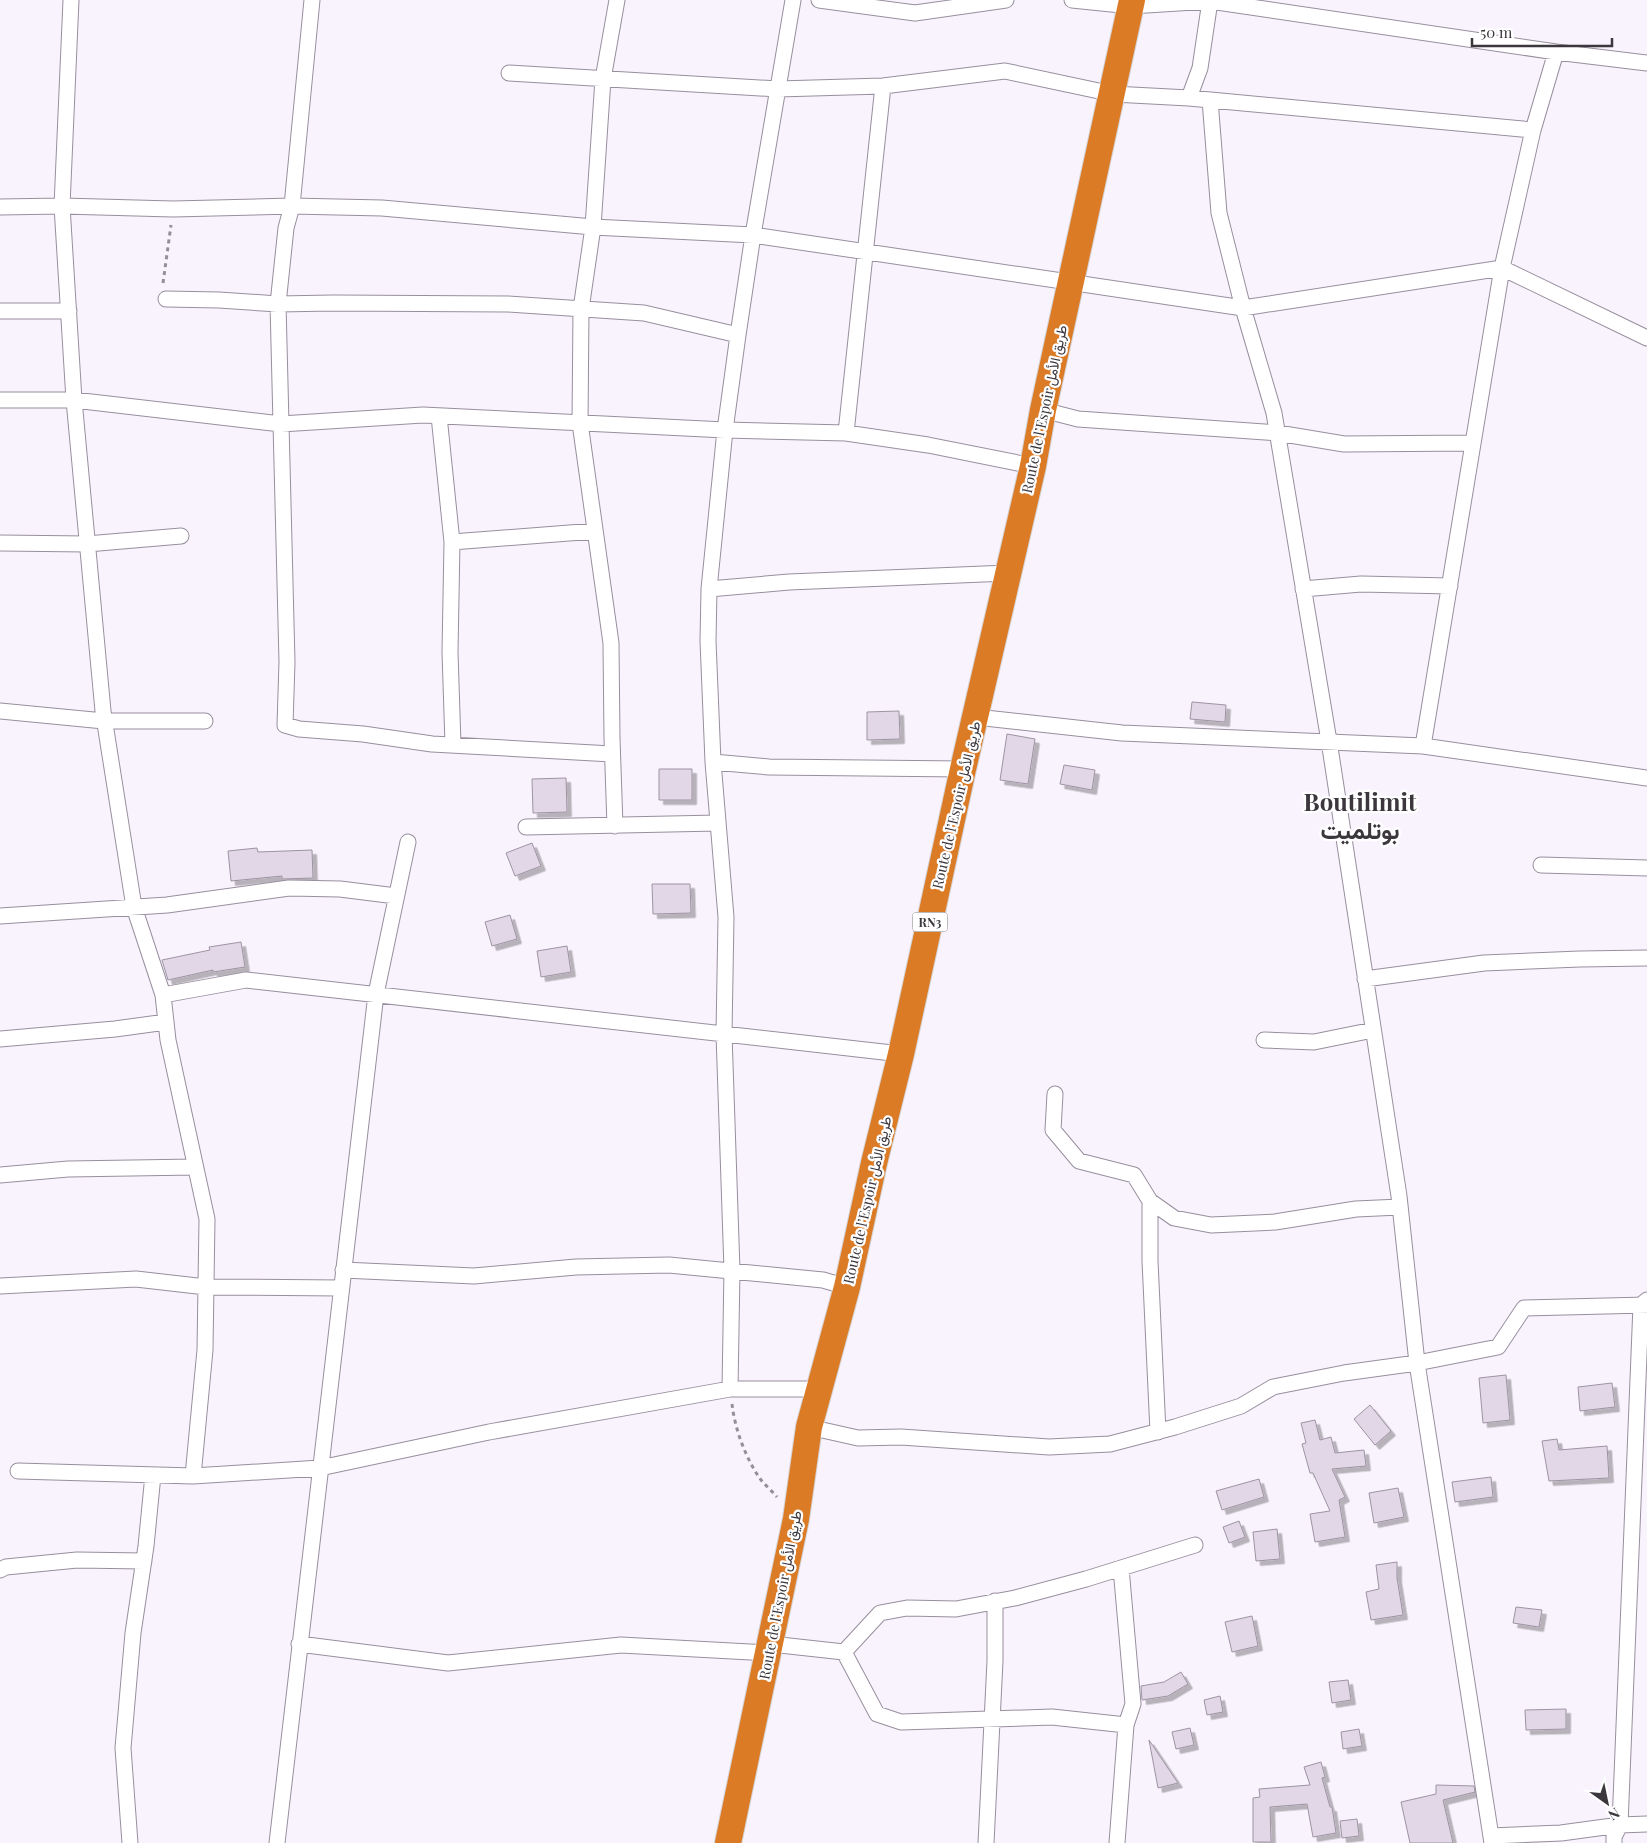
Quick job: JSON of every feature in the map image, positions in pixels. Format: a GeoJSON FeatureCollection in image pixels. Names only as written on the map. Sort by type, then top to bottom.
{"type":"FeatureCollection","features":[{"type":"Feature","properties":{"kind":"highway","name":"Route de l’Espoir طريق الأمل"},"geometry":{"type":"LineString","coordinates":[[728,1843],[796,1519],[809,1427],[847,1287],[874,1163],[901,1054],[963,769],[1033,466],[1043,410],[1113,94],[1131,3]]}},
{"type":"Feature","properties":{"kind":"street"},"geometry":{"type":"LineString","coordinates":[[71,0],[62,206],[74,400],[104,721],[134,907],[163,995],[168,1040],[207,1219],[205,1350],[193,1476]]}},
{"type":"Feature","properties":{"kind":"street"},"geometry":{"type":"LineString","coordinates":[[312,0],[292,206],[286,228],[278,304],[287,662],[285,725],[299,729],[363,734],[453,746],[612,754]]}},
{"type":"Feature","properties":{"kind":"street"},"geometry":{"type":"LineString","coordinates":[[615,826],[611,643],[580,423],[581,309],[593,227],[603,79],[617,0]]}},
{"type":"Feature","properties":{"kind":"street"},"geometry":{"type":"LineString","coordinates":[[730,1389],[732,1270],[724,1034],[726,917],[713,762],[708,641],[709,589],[738,335],[793,0]]}},
{"type":"Feature","properties":{"kind":"street"},"geometry":{"type":"LineString","coordinates":[[818,0],[916,7],[1006,0]]}},
{"type":"Feature","properties":{"kind":"street"},"geometry":{"type":"LineString","coordinates":[[1072,0],[1131,3],[1210,0],[1556,52],[1647,63]]}},
{"type":"Feature","properties":{"kind":"street"},"geometry":{"type":"LineString","coordinates":[[1189,98],[1200,68],[1210,0]]}},
{"type":"Feature","properties":{"kind":"street"},"geometry":{"type":"LineString","coordinates":[[1422,746],[1502,268],[1532,130],[1556,52]]}},
{"type":"Feature","properties":{"kind":"street"},"geometry":{"type":"LineString","coordinates":[[509,73],[778,89],[883,86],[1005,71],[1113,94],[1189,98],[1532,130]]}},
{"type":"Feature","properties":{"kind":"street"},"geometry":{"type":"LineString","coordinates":[[846,433],[883,86]]}},
{"type":"Feature","properties":{"kind":"street"},"geometry":{"type":"LineString","coordinates":[[1210,100],[1219,213],[1243,308],[1274,413],[1329,741],[1400,1207],[1417,1363],[1492,1840],[1620,1825],[1647,1824]]}},
{"type":"Feature","properties":{"kind":"street"},"geometry":{"type":"LineString","coordinates":[[0,206],[173,209],[292,206],[382,208],[593,227],[753,235],[1243,308],[1502,268],[1647,338]]}},
{"type":"Feature","properties":{"kind":"street"},"geometry":{"type":"LineString","coordinates":[[166,299],[278,304],[508,304],[644,313],[738,335]]}},
{"type":"Feature","properties":{"kind":"street"},"geometry":{"type":"LineString","coordinates":[[0,311],[69,311]]}},
{"type":"Feature","properties":{"kind":"street"},"geometry":{"type":"LineString","coordinates":[[0,400],[74,400],[281,424],[423,415],[726,430],[846,433],[928,445],[1033,466]]}},
{"type":"Feature","properties":{"kind":"street"},"geometry":{"type":"LineString","coordinates":[[1043,410],[1078,419],[1278,433],[1344,444],[1474,443]]}},
{"type":"Feature","properties":{"kind":"street"},"geometry":{"type":"LineString","coordinates":[[439,416],[452,542],[450,652],[453,746]]}},
{"type":"Feature","properties":{"kind":"street"},"geometry":{"type":"LineString","coordinates":[[452,542],[595,531]]}},
{"type":"Feature","properties":{"kind":"street"},"geometry":{"type":"LineString","coordinates":[[0,542],[87,544],[180,536]]}},
{"type":"Feature","properties":{"kind":"street"},"geometry":{"type":"LineString","coordinates":[[709,589],[789,582],[1008,574]]}},
{"type":"Feature","properties":{"kind":"street"},"geometry":{"type":"LineString","coordinates":[[1304,589],[1361,584],[1450,586]]}},
{"type":"Feature","properties":{"kind":"street"},"geometry":{"type":"LineString","coordinates":[[0,711],[104,721],[205,721]]}},
{"type":"Feature","properties":{"kind":"street"},"geometry":{"type":"LineString","coordinates":[[976,717],[1122,732],[1422,746],[1647,778]]}},
{"type":"Feature","properties":{"kind":"street"},"geometry":{"type":"LineString","coordinates":[[713,762],[769,767],[963,769]]}},
{"type":"Feature","properties":{"kind":"street"},"geometry":{"type":"LineString","coordinates":[[526,827],[718,823]]}},
{"type":"Feature","properties":{"kind":"street"},"geometry":{"type":"LineString","coordinates":[[277,1843],[376,994],[408,842]]}},
{"type":"Feature","properties":{"kind":"street"},"geometry":{"type":"LineString","coordinates":[[1541,865],[1647,868]]}},
{"type":"Feature","properties":{"kind":"street"},"geometry":{"type":"LineString","coordinates":[[0,916],[168,905],[289,888],[340,889],[396,896]]}},
{"type":"Feature","properties":{"kind":"street"},"geometry":{"type":"LineString","coordinates":[[1365,979],[1484,963],[1647,958]]}},
{"type":"Feature","properties":{"kind":"street"},"geometry":{"type":"LineString","coordinates":[[163,995],[246,980],[901,1054]]}},
{"type":"Feature","properties":{"kind":"street"},"geometry":{"type":"LineString","coordinates":[[0,1039],[116,1029],[166,1022]]}},
{"type":"Feature","properties":{"kind":"street"},"geometry":{"type":"LineString","coordinates":[[1264,1040],[1314,1042],[1373,1030]]}},
{"type":"Feature","properties":{"kind":"street"},"geometry":{"type":"LineString","coordinates":[[1056,1094],[1053,1130],[1079,1161],[1134,1175],[1150,1201],[1174,1218],[1211,1225],[1275,1222],[1356,1209],[1400,1207]]}},
{"type":"Feature","properties":{"kind":"street"},"geometry":{"type":"LineString","coordinates":[[0,1175],[68,1169],[196,1167]]}},
{"type":"Feature","properties":{"kind":"street"},"geometry":{"type":"LineString","coordinates":[[1150,1201],[1150,1261],[1158,1432]]}},
{"type":"Feature","properties":{"kind":"street"},"geometry":{"type":"LineString","coordinates":[[343,1270],[474,1276],[576,1267],[669,1265],[822,1280],[847,1287]]}},
{"type":"Feature","properties":{"kind":"street"},"geometry":{"type":"LineString","coordinates":[[0,1286],[136,1279],[206,1287],[341,1288]]}},
{"type":"Feature","properties":{"kind":"street"},"geometry":{"type":"LineString","coordinates":[[809,1427],[858,1438],[901,1437],[1049,1447],[1110,1444],[1158,1432],[1241,1406],[1273,1387],[1344,1373],[1417,1363],[1498,1347],[1524,1308],[1645,1303],[1640,1541],[1620,1825],[1614,1837],[1614,1843]]}},
{"type":"Feature","properties":{"kind":"street"},"geometry":{"type":"LineString","coordinates":[[18,1471],[193,1476],[320,1468],[489,1432],[730,1389],[820,1389]]}},
{"type":"Feature","properties":{"kind":"street"},"geometry":{"type":"LineString","coordinates":[[130,1843],[123,1748],[133,1632],[144,1561],[153,1475]]}},
{"type":"Feature","properties":{"kind":"street"},"geometry":{"type":"LineString","coordinates":[[844,1652],[880,1613],[907,1608],[956,1609],[995,1601],[1086,1580],[1195,1545]]}},
{"type":"Feature","properties":{"kind":"street"},"geometry":{"type":"LineString","coordinates":[[0,1570],[6,1567],[77,1560],[144,1561]]}},
{"type":"Feature","properties":{"kind":"street"},"geometry":{"type":"LineString","coordinates":[[1117,1843],[1126,1725],[1133,1704],[1121,1568]]}},
{"type":"Feature","properties":{"kind":"street"},"geometry":{"type":"LineString","coordinates":[[986,1843],[995,1601]]}},
{"type":"Feature","properties":{"kind":"street"},"geometry":{"type":"LineString","coordinates":[[299,1644],[448,1663],[621,1645],[770,1648],[844,1652]]}},
{"type":"Feature","properties":{"kind":"street"},"geometry":{"type":"LineString","coordinates":[[844,1652],[877,1714],[901,1722],[1052,1718],[1126,1725]]}},
{"type":"Feature","properties":{"kind":"path"},"geometry":{"type":"LineString","coordinates":[[166,299],[162,294],[173,209]]}},
{"type":"Feature","properties":{"kind":"path"},"geometry":{"type":"LineString","coordinates":[[730,1389],[734,1417],[750,1464],[762,1482],[796,1519]]}},
{"type":"Feature","properties":{"kind":"building"},"geometry":{"type":"Polygon","coordinates":[[[1192,702],[1226,705],[1225,722],[1190,719],[1192,702]]]}},
{"type":"Feature","properties":{"kind":"building"},"geometry":{"type":"Polygon","coordinates":[[[899,711],[900,739],[867,740],[867,712],[899,711]]]}},
{"type":"Feature","properties":{"kind":"building"},"geometry":{"type":"Polygon","coordinates":[[[1007,734],[1035,739],[1028,784],[1000,780],[1007,734]]]}},
{"type":"Feature","properties":{"kind":"building"},"geometry":{"type":"Polygon","coordinates":[[[1064,765],[1095,770],[1092,790],[1060,784],[1064,765]]]}},
{"type":"Feature","properties":{"kind":"building"},"geometry":{"type":"Polygon","coordinates":[[[659,769],[692,769],[692,800],[659,800],[659,769]]]}},
{"type":"Feature","properties":{"kind":"building"},"geometry":{"type":"Polygon","coordinates":[[[566,778],[567,812],[533,813],[532,779],[566,778]]]}},
{"type":"Feature","properties":{"kind":"building"},"geometry":{"type":"Polygon","coordinates":[[[532,843],[541,866],[515,876],[506,853],[532,843]]]}},
{"type":"Feature","properties":{"kind":"building"},"geometry":{"type":"Polygon","coordinates":[[[257,848],[258,852],[312,850],[313,878],[282,879],[282,876],[231,881],[228,851],[257,848]]]}},
{"type":"Feature","properties":{"kind":"building"},"geometry":{"type":"Polygon","coordinates":[[[652,884],[690,884],[691,913],[653,914],[652,884]]]}},
{"type":"Feature","properties":{"kind":"building"},"geometry":{"type":"Polygon","coordinates":[[[510,915],[517,939],[492,946],[485,922],[510,915]]]}},
{"type":"Feature","properties":{"kind":"building"},"geometry":{"type":"Polygon","coordinates":[[[241,942],[245,967],[213,972],[213,970],[168,980],[162,960],[210,950],[209,947],[241,942]]]}},
{"type":"Feature","properties":{"kind":"building"},"geometry":{"type":"Polygon","coordinates":[[[567,946],[571,972],[541,977],[537,951],[567,946]]]}},
{"type":"Feature","properties":{"kind":"building"},"geometry":{"type":"Polygon","coordinates":[[[1506,1375],[1510,1420],[1483,1423],[1479,1378],[1506,1375]]]}},
{"type":"Feature","properties":{"kind":"building"},"geometry":{"type":"Polygon","coordinates":[[[1612,1383],[1615,1407],[1580,1411],[1578,1387],[1612,1383]]]}},
{"type":"Feature","properties":{"kind":"building"},"geometry":{"type":"Polygon","coordinates":[[[1370,1405],[1391,1431],[1375,1445],[1354,1419],[1370,1405]]]}},
{"type":"Feature","properties":{"kind":"building"},"geometry":{"type":"Polygon","coordinates":[[[1315,1420],[1320,1440],[1331,1437],[1335,1453],[1364,1450],[1366,1466],[1332,1469],[1345,1497],[1339,1500],[1345,1537],[1315,1542],[1310,1514],[1330,1511],[1313,1473],[1310,1473],[1302,1444],[1306,1443],[1301,1423],[1315,1420]]]}},
{"type":"Feature","properties":{"kind":"building"},"geometry":{"type":"Polygon","coordinates":[[[1557,1439],[1559,1450],[1607,1446],[1609,1478],[1549,1481],[1542,1441],[1557,1439]]]}},
{"type":"Feature","properties":{"kind":"building"},"geometry":{"type":"Polygon","coordinates":[[[1491,1477],[1493,1497],[1455,1502],[1452,1482],[1491,1477]]]}},
{"type":"Feature","properties":{"kind":"building"},"geometry":{"type":"Polygon","coordinates":[[[1259,1479],[1264,1497],[1222,1510],[1216,1491],[1259,1479]]]}},
{"type":"Feature","properties":{"kind":"building"},"geometry":{"type":"Polygon","coordinates":[[[1398,1488],[1404,1517],[1374,1523],[1369,1493],[1398,1488]]]}},
{"type":"Feature","properties":{"kind":"building"},"geometry":{"type":"Polygon","coordinates":[[[1239,1521],[1245,1537],[1229,1543],[1223,1527],[1239,1521]]]}},
{"type":"Feature","properties":{"kind":"building"},"geometry":{"type":"Polygon","coordinates":[[[1277,1529],[1280,1559],[1256,1561],[1253,1532],[1277,1529]]]}},
{"type":"Feature","properties":{"kind":"building"},"geometry":{"type":"Polygon","coordinates":[[[1397,1562],[1397,1578],[1403,1615],[1371,1620],[1366,1592],[1379,1589],[1376,1565],[1397,1562]]]}},
{"type":"Feature","properties":{"kind":"building"},"geometry":{"type":"Polygon","coordinates":[[[1516,1607],[1542,1610],[1539,1627],[1513,1623],[1516,1607]]]}},
{"type":"Feature","properties":{"kind":"building"},"geometry":{"type":"Polygon","coordinates":[[[1252,1616],[1258,1646],[1232,1652],[1225,1622],[1252,1616]]]}},
{"type":"Feature","properties":{"kind":"building"},"geometry":{"type":"Polygon","coordinates":[[[1181,1672],[1188,1684],[1168,1696],[1142,1700],[1141,1686],[1164,1682],[1181,1672]]]}},
{"type":"Feature","properties":{"kind":"building"},"geometry":{"type":"Polygon","coordinates":[[[1348,1680],[1351,1700],[1332,1703],[1329,1682],[1348,1680]]]}},
{"type":"Feature","properties":{"kind":"building"},"geometry":{"type":"Polygon","coordinates":[[[1220,1696],[1223,1712],[1207,1715],[1204,1700],[1220,1696]]]}},
{"type":"Feature","properties":{"kind":"building"},"geometry":{"type":"Polygon","coordinates":[[[1566,1709],[1566,1729],[1526,1730],[1525,1710],[1566,1709]]]}},
{"type":"Feature","properties":{"kind":"building"},"geometry":{"type":"Polygon","coordinates":[[[1190,1728],[1194,1745],[1176,1749],[1172,1732],[1190,1728]]]}},
{"type":"Feature","properties":{"kind":"building"},"geometry":{"type":"Polygon","coordinates":[[[1359,1729],[1362,1746],[1343,1749],[1341,1732],[1359,1729]]]}},
{"type":"Feature","properties":{"kind":"building"},"geometry":{"type":"Polygon","coordinates":[[[1149,1740],[1178,1783],[1158,1788],[1149,1740]]]}},
{"type":"Feature","properties":{"kind":"building"},"geometry":{"type":"Polygon","coordinates":[[[1321,1762],[1325,1777],[1322,1778],[1330,1807],[1332,1807],[1336,1833],[1313,1837],[1307,1804],[1270,1807],[1271,1842],[1253,1842],[1253,1798],[1260,1797],[1259,1789],[1310,1785],[1304,1767],[1321,1762]]]}},
{"type":"Feature","properties":{"kind":"building"},"geometry":{"type":"Polygon","coordinates":[[[1436,1785],[1474,1786],[1475,1792],[1443,1800],[1453,1843],[1410,1843],[1401,1802],[1436,1794],[1436,1785]]]}},
{"type":"Feature","properties":{"kind":"building"},"geometry":{"type":"Polygon","coordinates":[[[1357,1819],[1359,1836],[1342,1838],[1340,1821],[1357,1819]]]}},
{"type":"Feature","properties":{"kind":"district","name":"Boutilimit بوتلميت"},"geometry":{"type":"Point","coordinates":[1360,815]}}]}
